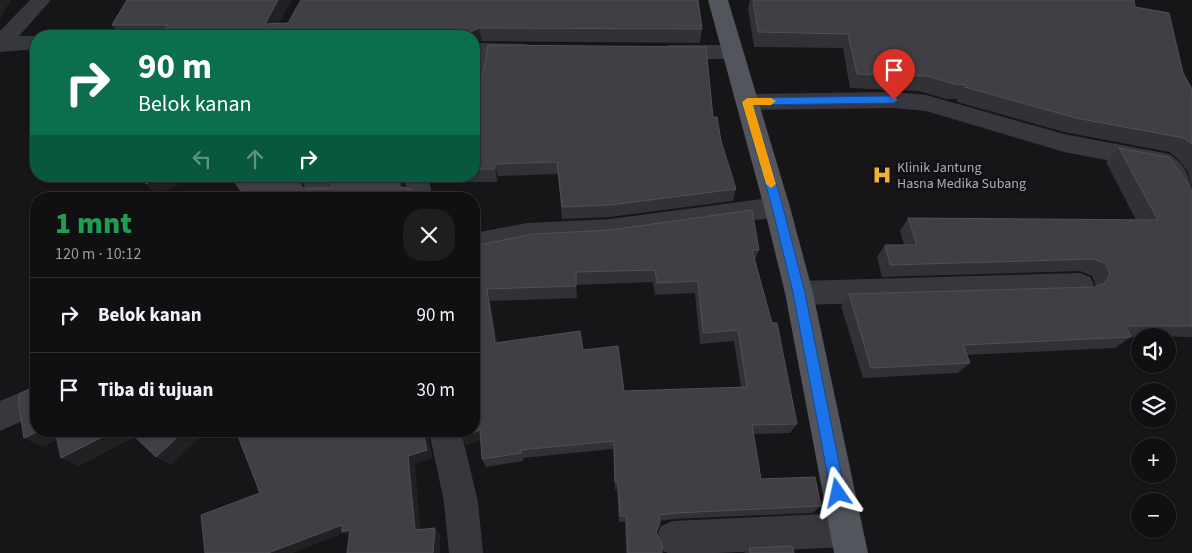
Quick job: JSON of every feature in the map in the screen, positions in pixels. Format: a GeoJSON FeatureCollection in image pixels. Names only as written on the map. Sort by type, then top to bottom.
{"type":"FeatureCollection","features":[{"type":"Feature","properties":{"kind":"main road"},"geometry":{"type":"LineString","coordinates":[[718,0],[778,207],[799,293],[848,541]]}},
{"type":"Feature","properties":{"kind":"street"},"geometry":{"type":"LineString","coordinates":[[0,45],[42,0]]}},
{"type":"Feature","properties":{"kind":"street"},"geometry":{"type":"LineString","coordinates":[[0,45],[30,42]]}},
{"type":"Feature","properties":{"kind":"street"},"geometry":{"type":"LineString","coordinates":[[480,51],[542,51]]}},
{"type":"Feature","properties":{"kind":"street"},"geometry":{"type":"LineString","coordinates":[[652,51],[732,52]]}},
{"type":"Feature","properties":{"kind":"street"},"geometry":{"type":"LineString","coordinates":[[747,102],[894,100],[944,107],[1064,143],[1160,161],[1168,166],[1192,203]]}},
{"type":"Feature","properties":{"kind":"street"},"geometry":{"type":"LineString","coordinates":[[480,243],[527,234],[610,230],[778,207]]}},
{"type":"Feature","properties":{"kind":"street"},"geometry":{"type":"LineString","coordinates":[[799,293],[1080,286]]}},
{"type":"Feature","properties":{"kind":"street"},"geometry":{"type":"LineString","coordinates":[[0,416],[30,403]]}},
{"type":"Feature","properties":{"kind":"street"},"geometry":{"type":"LineString","coordinates":[[446,437],[461,502],[466,553]]}},
{"type":"Feature","properties":{"kind":"street"},"geometry":{"type":"LineString","coordinates":[[673,538],[848,541]]}},
{"type":"Feature","properties":{"kind":"building"},"geometry":{"type":"Polygon","coordinates":[[[127,0],[278,0],[265,24],[288,23],[301,0],[698,0],[702,29],[164,30],[168,25],[112,25],[127,0]]]}},
{"type":"Feature","properties":{"kind":"building"},"geometry":{"type":"Polygon","coordinates":[[[753,0],[1134,0],[1135,7],[1169,13],[1183,73],[1192,89],[1192,144],[1184,138],[1076,118],[965,87],[966,85],[954,84],[927,76],[857,74],[848,34],[758,32],[753,0]]]}},
{"type":"Feature","properties":{"kind":"building"},"geometry":{"type":"Polygon","coordinates":[[[488,45],[706,47],[713,117],[717,117],[721,141],[736,189],[610,205],[562,207],[557,162],[495,164],[495,169],[480,169],[480,76],[484,69],[488,45]]]}},
{"type":"Feature","properties":{"kind":"building"},"geometry":{"type":"Polygon","coordinates":[[[1119,148],[1168,157],[1192,190],[1192,326],[1126,326],[1131,337],[963,345],[970,363],[871,368],[849,294],[1094,287],[1105,283],[1110,274],[1106,264],[1094,259],[890,265],[885,245],[917,245],[908,218],[1158,220],[1119,148]]]}},
{"type":"Feature","properties":{"kind":"building"},"geometry":{"type":"Polygon","coordinates":[[[235,182],[300,182],[302,188],[332,188],[329,182],[400,182],[400,187],[411,189],[412,192],[241,192],[235,182]]]}},
{"type":"Feature","properties":{"kind":"building"},"geometry":{"type":"Polygon","coordinates":[[[752,210],[759,250],[752,250],[772,323],[777,323],[797,424],[752,425],[761,479],[815,477],[821,506],[659,515],[660,523],[656,533],[662,545],[662,553],[628,553],[626,516],[620,516],[618,482],[615,482],[614,441],[520,450],[521,453],[482,459],[480,430],[480,245],[534,234],[610,230],[752,210]],[[655,270],[576,272],[576,286],[487,289],[495,343],[580,331],[583,350],[618,346],[624,391],[747,387],[738,330],[703,333],[698,281],[657,283],[655,270]]]}},
{"type":"Feature","properties":{"kind":"building"},"geometry":{"type":"Polygon","coordinates":[[[30,389],[30,435],[24,438],[19,406],[19,394],[30,389]]]}},
{"type":"Feature","properties":{"kind":"building"},"geometry":{"type":"Polygon","coordinates":[[[56,437],[102,437],[61,458],[56,437]]]}},
{"type":"Feature","properties":{"kind":"building"},"geometry":{"type":"Polygon","coordinates":[[[135,437],[178,437],[156,457],[135,437]]]}},
{"type":"Feature","properties":{"kind":"building"},"geometry":{"type":"Polygon","coordinates":[[[238,437],[424,437],[427,450],[408,456],[415,530],[435,528],[433,553],[347,553],[350,530],[342,532],[342,525],[268,553],[205,553],[201,515],[260,493],[238,437]]]}},
{"type":"Feature","properties":{"kind":"building"},"geometry":{"type":"Polygon","coordinates":[[[792,546],[794,553],[750,553],[749,548],[792,546]]]}},
{"type":"Feature","properties":{"kind":"slow traffic"},"geometry":{"type":"LineString","coordinates":[[771,101],[747,102],[771,184]]}},
{"type":"Feature","properties":{"kind":"place","name":"Klinik Jantung Hasna Medika Subang"},"geometry":{"type":"Point","coordinates":[882,175]}},
{"type":"Feature","properties":{"kind":"route"},"geometry":{"type":"LineString","coordinates":[[838,493],[799,293],[778,207],[747,102],[894,100]]}}]}
